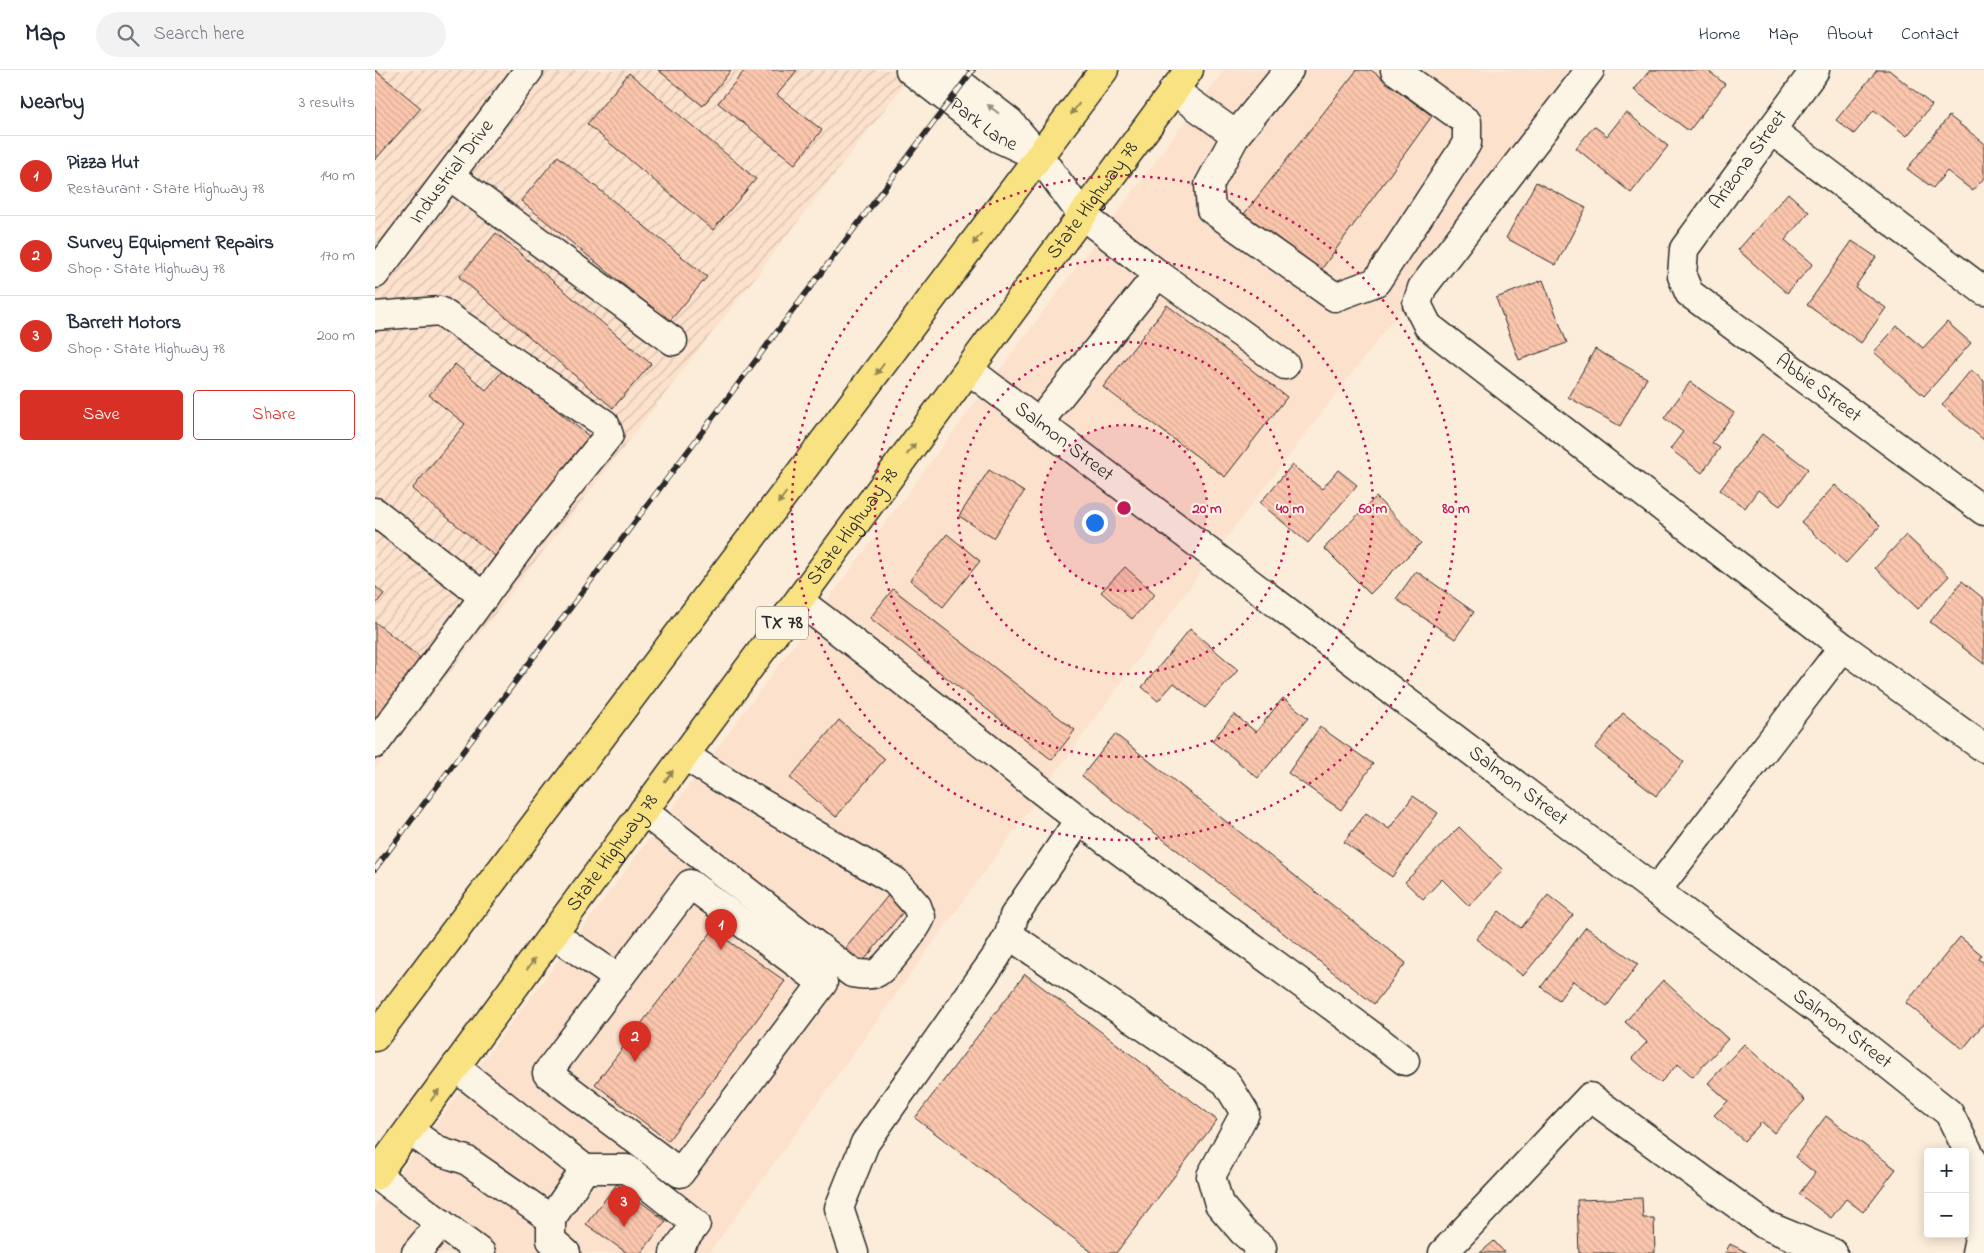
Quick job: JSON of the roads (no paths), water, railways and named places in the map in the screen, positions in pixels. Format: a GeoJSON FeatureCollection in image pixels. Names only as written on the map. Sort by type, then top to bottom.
{"type":"FeatureCollection","features":[{"type":"Feature","properties":{"kind":"main road"},"geometry":{"type":"LineString","coordinates":[[375,1037],[1104,70]]}},
{"type":"Feature","properties":{"kind":"main road","name":"State Highway 78"},"geometry":{"type":"LineString","coordinates":[[376,1176],[1181,80]]}},
{"type":"Feature","properties":{"kind":"street","name":"Industrial Drive"},"geometry":{"type":"LineString","coordinates":[[375,274],[529,70]]}},
{"type":"Feature","properties":{"kind":"street","name":"Park Lane"},"geometry":{"type":"LineString","coordinates":[[910,70],[998,138],[1039,156]]}},
{"type":"Feature","properties":{"kind":"street","name":"Park Lane"},"geometry":{"type":"LineString","coordinates":[[943,70],[1010,122],[1039,156],[1082,215],[1158,274],[1285,365]]}},
{"type":"Feature","properties":{"kind":"street"},"geometry":{"type":"LineString","coordinates":[[1289,70],[1236,135],[1209,185],[1211,209],[1335,296],[1376,282],[1467,143],[1467,122],[1395,70]]}},
{"type":"Feature","properties":{"kind":"street"},"geometry":{"type":"LineString","coordinates":[[1590,70],[1422,288],[1417,304],[1427,326],[1843,646],[1984,748]]}},
{"type":"Feature","properties":{"kind":"street","name":"Arizona Street"},"geometry":{"type":"LineString","coordinates":[[1684,249],[1815,70]]}},
{"type":"Feature","properties":{"kind":"street"},"geometry":{"type":"LineString","coordinates":[[1181,80],[1236,135]]}},
{"type":"Feature","properties":{"kind":"street"},"geometry":{"type":"LineString","coordinates":[[1771,130],[1984,291]]}},
{"type":"Feature","properties":{"kind":"street"},"geometry":{"type":"LineString","coordinates":[[450,176],[673,341]]}},
{"type":"Feature","properties":{"kind":"street","name":"Abbie Street"},"geometry":{"type":"LineString","coordinates":[[1684,249],[1682,276],[1689,293],[1984,511]]}},
{"type":"Feature","properties":{"kind":"street"},"geometry":{"type":"LineString","coordinates":[[1038,423],[1158,274]]}},
{"type":"Feature","properties":{"kind":"street"},"geometry":{"type":"LineString","coordinates":[[375,316],[440,311],[605,424],[609,435],[530,534],[375,744]]}},
{"type":"Feature","properties":{"kind":"street","name":"Salmon Street"},"geometry":{"type":"LineString","coordinates":[[969,370],[1656,891],[1850,1034],[1949,1113],[1975,1165],[1981,1207],[1980,1234],[1976,1253]]}},
{"type":"Feature","properties":{"kind":"street"},"geometry":{"type":"LineString","coordinates":[[375,512],[483,597]]}},
{"type":"Feature","properties":{"kind":"street"},"geometry":{"type":"LineString","coordinates":[[799,601],[938,707],[1079,820],[1332,1004],[1405,1061]]}},
{"type":"Feature","properties":{"kind":"street"},"geometry":{"type":"LineString","coordinates":[[1656,891],[1843,646]]}},
{"type":"Feature","properties":{"kind":"street"},"geometry":{"type":"LineString","coordinates":[[643,811],[852,973],[867,975],[878,972],[917,928],[921,917],[917,906],[895,880],[734,787],[684,755]]}},
{"type":"Feature","properties":{"kind":"street"},"geometry":{"type":"LineString","coordinates":[[854,1253],[839,1208],[865,1143],[1009,936],[1014,916],[1079,820]]}},
{"type":"Feature","properties":{"kind":"street"},"geometry":{"type":"LineString","coordinates":[[690,884],[823,983],[680,1174],[547,1073],[707,860]]}},
{"type":"Feature","properties":{"kind":"street"},"geometry":{"type":"LineString","coordinates":[[553,934],[618,978]]}},
{"type":"Feature","properties":{"kind":"street"},"geometry":{"type":"LineString","coordinates":[[1009,936],[1225,1082],[1245,1114],[1211,1176],[1219,1204],[1243,1232],[1261,1248],[1258,1253]]}},
{"type":"Feature","properties":{"kind":"street"},"geometry":{"type":"LineString","coordinates":[[455,1067],[585,1169],[627,1169],[696,1224],[674,1253]]}},
{"type":"Feature","properties":{"kind":"street"},"geometry":{"type":"LineString","coordinates":[[1443,1253],[1590,1097],[1765,1225],[1833,1253]]}},
{"type":"Feature","properties":{"kind":"street"},"geometry":{"type":"LineString","coordinates":[[409,1130],[438,1151],[467,1160],[551,1219]]}},
{"type":"Feature","properties":{"kind":"street"},"geometry":{"type":"LineString","coordinates":[[566,1253],[551,1240],[551,1219],[585,1169]]}},
{"type":"Feature","properties":{"kind":"street"},"geometry":{"type":"LineString","coordinates":[[376,1176],[481,1253]]}},
{"type":"Feature","properties":{"kind":"street"},"geometry":{"type":"LineString","coordinates":[[417,1253],[441,1223]]}},
{"type":"Feature","properties":{"kind":"railway"},"geometry":{"type":"LineString","coordinates":[[375,869],[973,70]]}},
{"type":"Feature","properties":{"kind":"place","name":"Pizza Hut"},"geometry":{"type":"Point","coordinates":[721,950]}},
{"type":"Feature","properties":{"kind":"place","name":"Survey Equipment Repairs"},"geometry":{"type":"Point","coordinates":[635,1062]}},
{"type":"Feature","properties":{"kind":"place","name":"Barrett Motors"},"geometry":{"type":"Point","coordinates":[624,1227]}}]}
